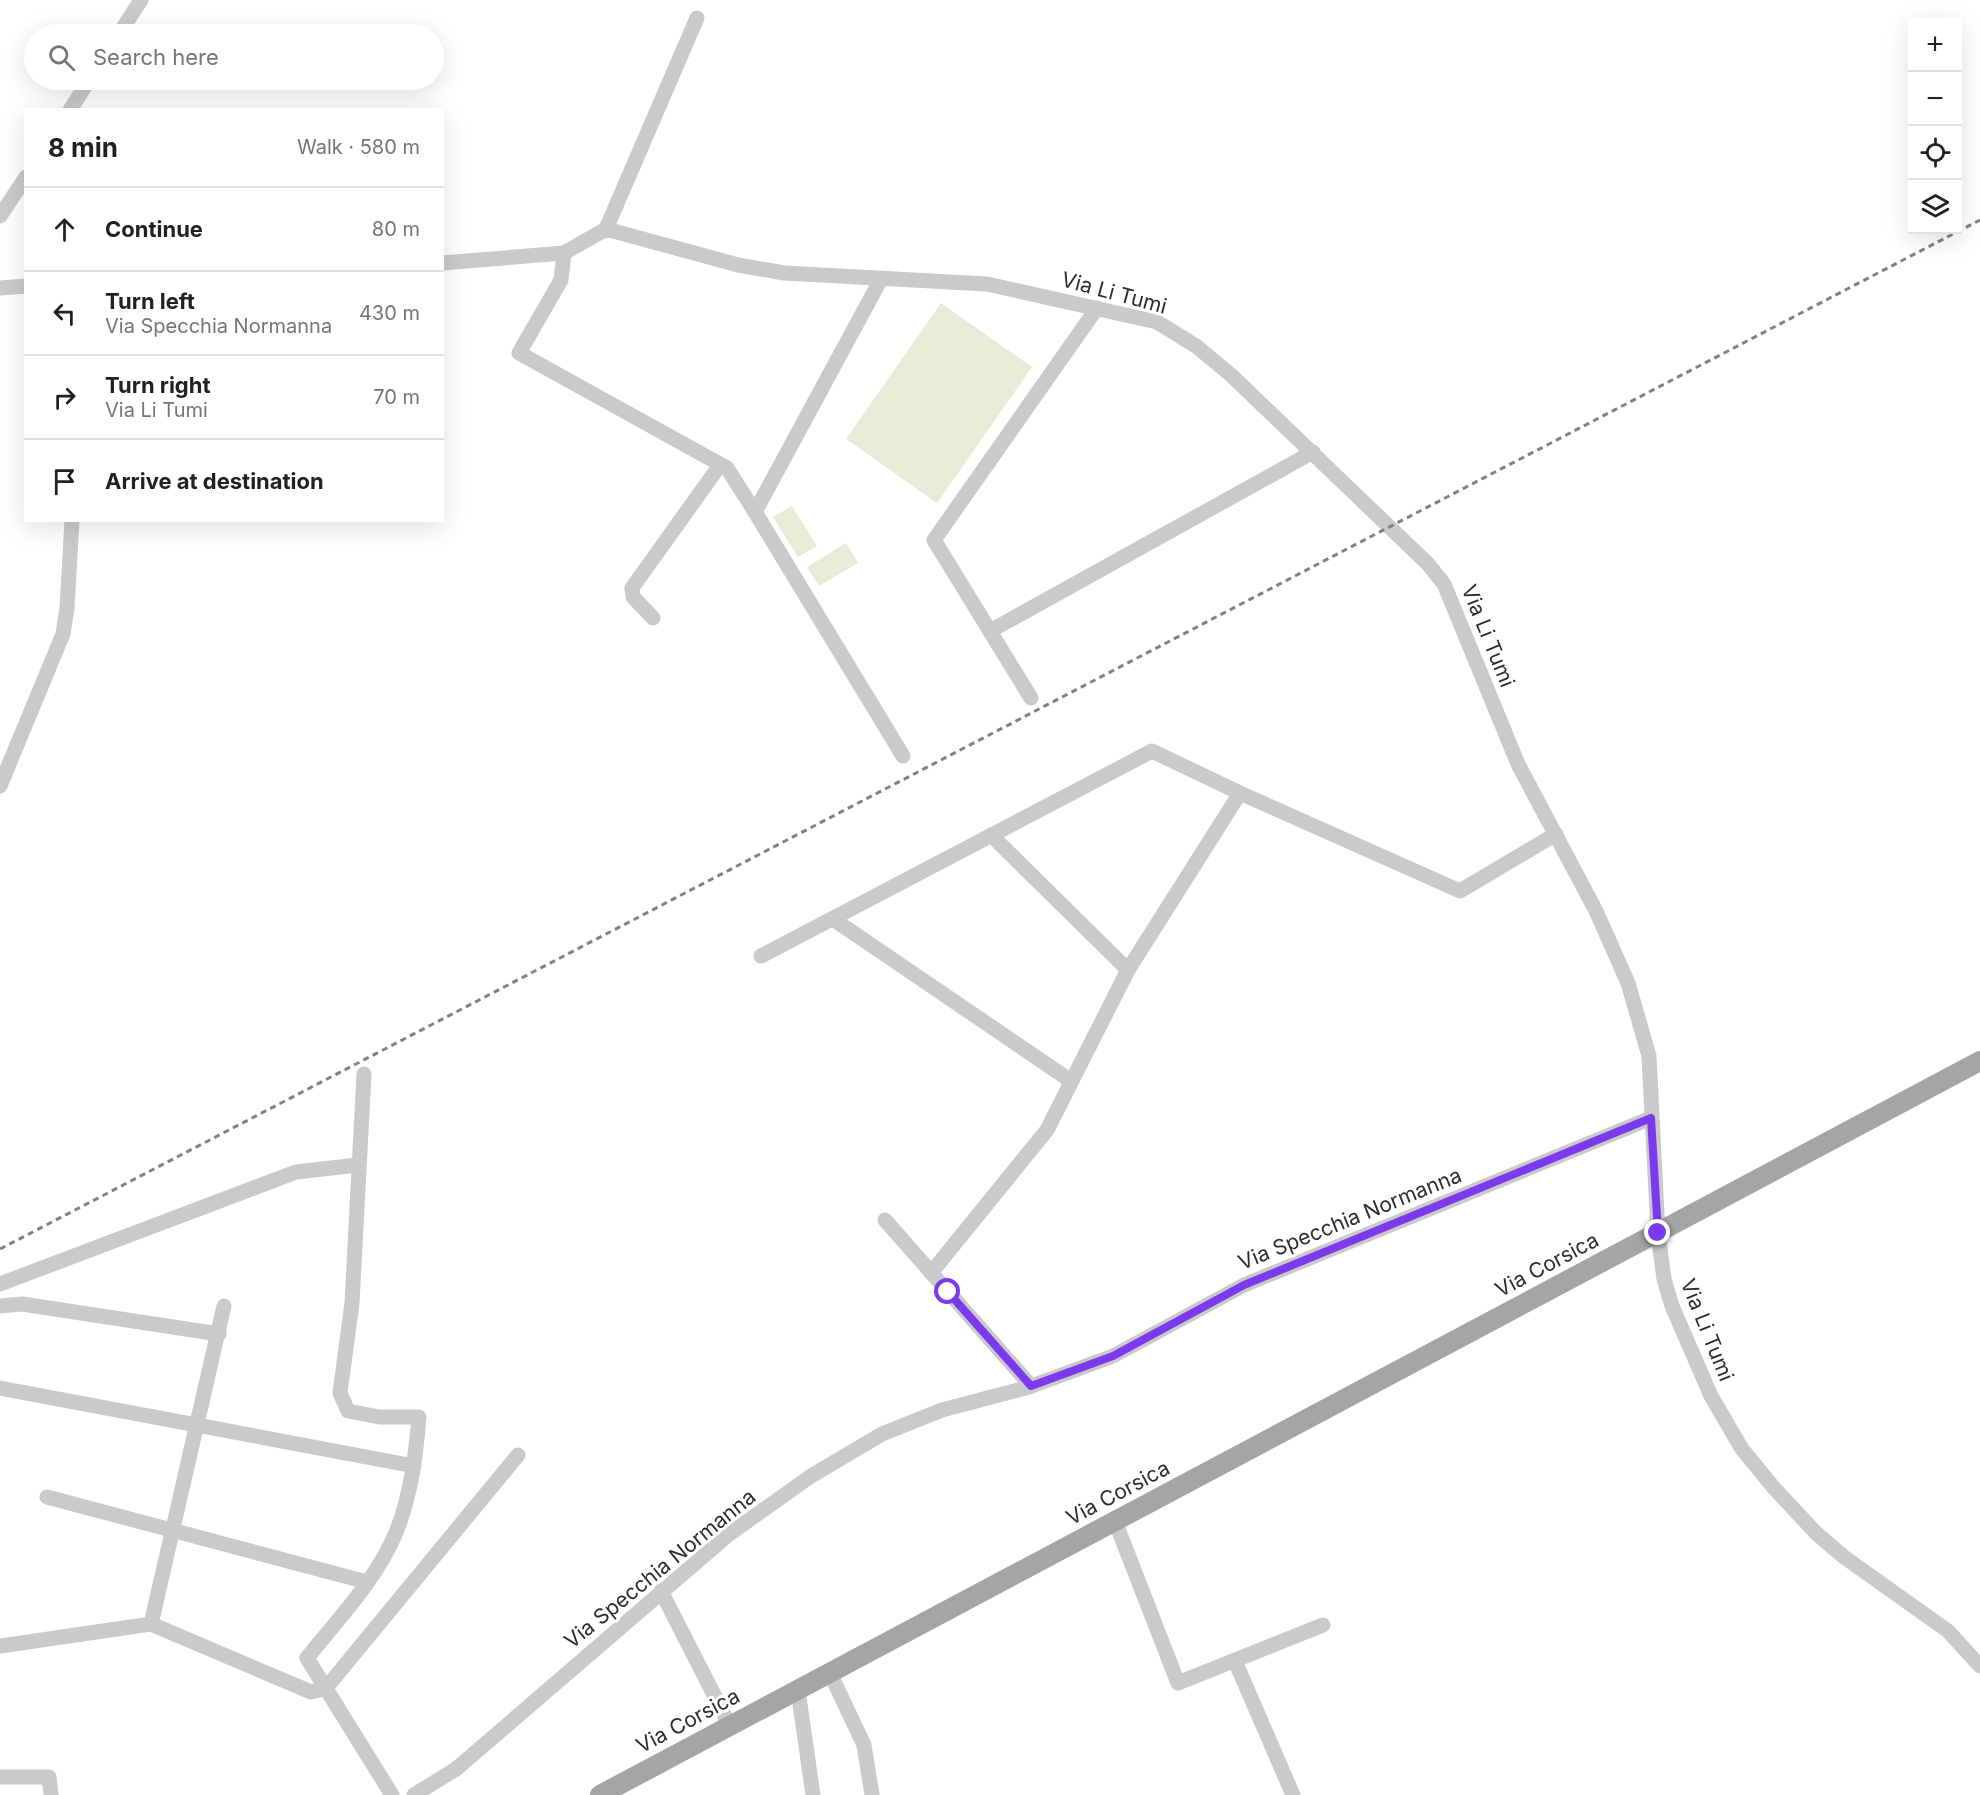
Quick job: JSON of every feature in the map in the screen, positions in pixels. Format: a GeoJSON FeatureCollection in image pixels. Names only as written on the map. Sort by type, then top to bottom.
{"type":"FeatureCollection","features":[{"type":"Feature","properties":{"kind":"main road","name":"Via Corsica"},"geometry":{"type":"LineString","coordinates":[[600,1795],[1980,1061]]}},
{"type":"Feature","properties":{"kind":"street"},"geometry":{"type":"LineString","coordinates":[[125,24],[141,0]]}},
{"type":"Feature","properties":{"kind":"street"},"geometry":{"type":"LineString","coordinates":[[444,264],[564,253],[606,229],[697,18]]}},
{"type":"Feature","properties":{"kind":"street"},"geometry":{"type":"LineString","coordinates":[[71,108],[83,90]]}},
{"type":"Feature","properties":{"kind":"street"},"geometry":{"type":"LineString","coordinates":[[0,216],[24,180]]}},
{"type":"Feature","properties":{"kind":"street","name":"Via Li Tumi"},"geometry":{"type":"LineString","coordinates":[[606,229],[738,265],[784,273],[987,284],[1157,322],[1196,346],[1392,527],[1444,584],[1518,764],[1605,930],[1639,1016],[1649,1056],[1658,1233],[1664,1279],[1672,1306],[1711,1396],[1742,1449],[1816,1533],[1844,1557],[1948,1631],[1980,1666]]}},
{"type":"Feature","properties":{"kind":"street"},"geometry":{"type":"LineString","coordinates":[[564,253],[561,280],[519,353],[727,468],[903,756]]}},
{"type":"Feature","properties":{"kind":"street"},"geometry":{"type":"LineString","coordinates":[[755,513],[881,279]]}},
{"type":"Feature","properties":{"kind":"street"},"geometry":{"type":"LineString","coordinates":[[0,288],[24,286]]}},
{"type":"Feature","properties":{"kind":"street"},"geometry":{"type":"LineString","coordinates":[[1031,698],[934,540],[1097,308]]}},
{"type":"Feature","properties":{"kind":"street"},"geometry":{"type":"LineString","coordinates":[[990,630],[1313,452]]}},
{"type":"Feature","properties":{"kind":"street"},"geometry":{"type":"LineString","coordinates":[[653,618],[633,597],[632,588],[720,465]]}},
{"type":"Feature","properties":{"kind":"street"},"geometry":{"type":"LineString","coordinates":[[0,786],[63,634],[67,608],[72,522]]}},
{"type":"Feature","properties":{"kind":"street"},"geometry":{"type":"LineString","coordinates":[[761,956],[1152,751],[1240,793],[1460,891],[1556,834]]}},
{"type":"Feature","properties":{"kind":"street"},"geometry":{"type":"LineString","coordinates":[[931,1273],[1047,1130],[1128,970],[1240,793]]}},
{"type":"Feature","properties":{"kind":"street"},"geometry":{"type":"LineString","coordinates":[[991,836],[1128,970]]}},
{"type":"Feature","properties":{"kind":"street"},"geometry":{"type":"LineString","coordinates":[[833,919],[1071,1081]]}},
{"type":"Feature","properties":{"kind":"street"},"geometry":{"type":"LineString","coordinates":[[364,1074],[352,1303],[340,1393],[348,1411],[379,1418],[419,1417],[414,1466],[397,1531],[367,1582],[307,1658],[392,1795]]}},
{"type":"Feature","properties":{"kind":"street","name":"Via Specchia Normanna"},"geometry":{"type":"LineString","coordinates":[[414,1795],[456,1769],[661,1591],[756,1515],[811,1476],[882,1434],[942,1410],[1031,1386],[1113,1356],[1244,1285],[1651,1118]]}},
{"type":"Feature","properties":{"kind":"street"},"geometry":{"type":"LineString","coordinates":[[1,1283],[296,1172],[358,1165]]}},
{"type":"Feature","properties":{"kind":"street"},"geometry":{"type":"LineString","coordinates":[[885,1220],[1031,1386]]}},
{"type":"Feature","properties":{"kind":"street"},"geometry":{"type":"LineString","coordinates":[[1,1283],[36,1306]]}},
{"type":"Feature","properties":{"kind":"street"},"geometry":{"type":"LineString","coordinates":[[0,1306],[22,1304],[219,1334]]}},
{"type":"Feature","properties":{"kind":"street"},"geometry":{"type":"LineString","coordinates":[[151,1624],[224,1306]]}},
{"type":"Feature","properties":{"kind":"street"},"geometry":{"type":"LineString","coordinates":[[0,1388],[414,1466]]}},
{"type":"Feature","properties":{"kind":"street"},"geometry":{"type":"LineString","coordinates":[[0,1646],[151,1624],[311,1692],[327,1688],[518,1455]]}},
{"type":"Feature","properties":{"kind":"street"},"geometry":{"type":"LineString","coordinates":[[47,1497],[367,1582]]}},
{"type":"Feature","properties":{"kind":"street"},"geometry":{"type":"LineString","coordinates":[[1115,1521],[1178,1683],[1323,1625]]}},
{"type":"Feature","properties":{"kind":"street"},"geometry":{"type":"LineString","coordinates":[[661,1591],[730,1726]]}},
{"type":"Feature","properties":{"kind":"street"},"geometry":{"type":"LineString","coordinates":[[1235,1660],[1293,1795]]}},
{"type":"Feature","properties":{"kind":"street"},"geometry":{"type":"LineString","coordinates":[[830,1673],[864,1745],[872,1795]]}},
{"type":"Feature","properties":{"kind":"street"},"geometry":{"type":"LineString","coordinates":[[798,1690],[813,1795]]}},
{"type":"Feature","properties":{"kind":"street"},"geometry":{"type":"LineString","coordinates":[[0,1777],[49,1777],[51,1795]]}},
{"type":"Feature","properties":{"kind":"green space"},"geometry":{"type":"Polygon","coordinates":[[[941,303],[1032,367],[937,503],[846,439],[941,303]]]}},
{"type":"Feature","properties":{"kind":"green space"},"geometry":{"type":"Polygon","coordinates":[[[792,506],[817,546],[798,557],[773,517],[792,506]]]}},
{"type":"Feature","properties":{"kind":"green space"},"geometry":{"type":"Polygon","coordinates":[[[846,543],[858,563],[819,586],[807,567],[846,543]]]}},
{"type":"Feature","properties":{"kind":"railway"},"geometry":{"type":"LineString","coordinates":[[0,1249],[1980,220]]}},
{"type":"Feature","properties":{"kind":"route"},"geometry":{"type":"LineString","coordinates":[[948,1292],[1031,1386],[1113,1356],[1244,1285],[1651,1118],[1657,1182],[1658,1233]]}}]}
